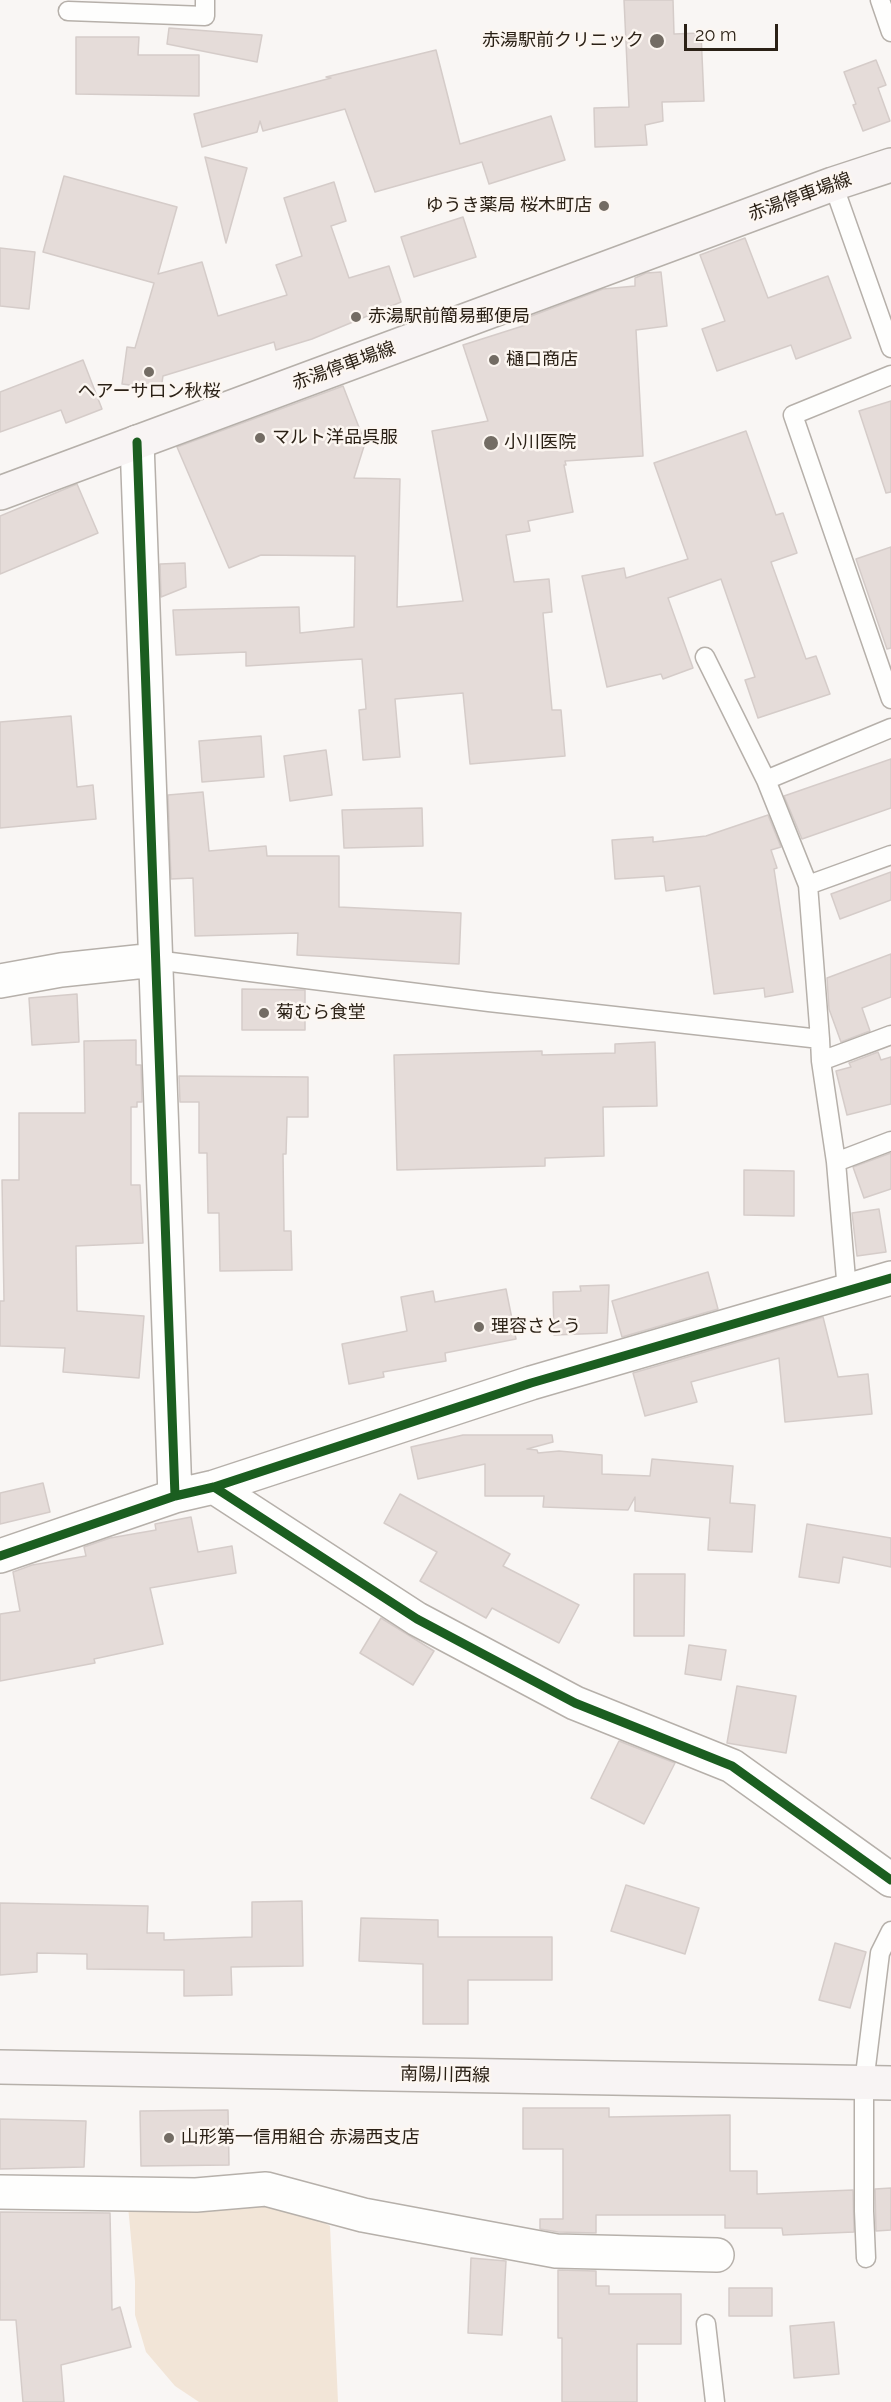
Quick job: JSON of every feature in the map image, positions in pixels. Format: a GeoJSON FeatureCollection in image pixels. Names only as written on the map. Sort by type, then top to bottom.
{"type":"FeatureCollection","features":[{"type":"Feature","properties":{"kind":"main road","name":"赤湯停車場線"},"geometry":{"type":"LineString","coordinates":[[0,493],[833,184],[891,165]]}},
{"type":"Feature","properties":{"kind":"main road","name":"南陽川西線"},"geometry":{"type":"LineString","coordinates":[[0,2067],[877,2083]]}},
{"type":"Feature","properties":{"kind":"street"},"geometry":{"type":"LineString","coordinates":[[137,442],[175,1496]]}},
{"type":"Feature","properties":{"kind":"street"},"geometry":{"type":"LineString","coordinates":[[0,981],[61,970],[155,960]]}},
{"type":"Feature","properties":{"kind":"street"},"geometry":{"type":"LineString","coordinates":[[0,1556],[175,1496],[214,1487],[531,1383],[891,1278]]}},
{"type":"Feature","properties":{"kind":"street"},"geometry":{"type":"LineString","coordinates":[[214,1487],[428,1624],[575,1703],[732,1766],[891,1880]]}},
{"type":"Feature","properties":{"kind":"street"},"geometry":{"type":"LineString","coordinates":[[0,2192],[184,2195],[266,2189],[363,2216],[556,2250],[717,2255]]}},
{"type":"Feature","properties":{"kind":"lane"},"geometry":{"type":"LineString","coordinates":[[68,11],[205,16],[205,0]]}},
{"type":"Feature","properties":{"kind":"lane"},"geometry":{"type":"LineString","coordinates":[[880,0],[891,32]]}},
{"type":"Feature","properties":{"kind":"lane"},"geometry":{"type":"LineString","coordinates":[[833,184],[891,348]]}},
{"type":"Feature","properties":{"kind":"lane"},"geometry":{"type":"LineString","coordinates":[[891,375],[793,415],[891,699]]}},
{"type":"Feature","properties":{"kind":"lane"},"geometry":{"type":"LineString","coordinates":[[705,657],[766,780],[808,885],[821,1061],[836,1162],[848,1291]]}},
{"type":"Feature","properties":{"kind":"lane"},"geometry":{"type":"LineString","coordinates":[[766,780],[891,728]]}},
{"type":"Feature","properties":{"kind":"lane"},"geometry":{"type":"LineString","coordinates":[[808,885],[891,855]]}},
{"type":"Feature","properties":{"kind":"lane"},"geometry":{"type":"LineString","coordinates":[[155,960],[489,1002],[820,1039]]}},
{"type":"Feature","properties":{"kind":"lane"},"geometry":{"type":"LineString","coordinates":[[821,1061],[891,1035]]}},
{"type":"Feature","properties":{"kind":"lane"},"geometry":{"type":"LineString","coordinates":[[836,1162],[891,1141]]}},
{"type":"Feature","properties":{"kind":"lane"},"geometry":{"type":"LineString","coordinates":[[866,2258],[864,2211],[877,2083],[880,1953],[891,1931]]}},
{"type":"Feature","properties":{"kind":"lane"},"geometry":{"type":"LineString","coordinates":[[706,2324],[715,2402]]}},
{"type":"Feature","properties":{"kind":"shaded area"},"geometry":{"type":"Polygon","coordinates":[[[273,2205],[304,2212],[330,2226],[338,2402],[199,2402],[175,2386],[146,2352],[135,2315],[135,2281],[128,2206],[273,2205]]]}},
{"type":"Feature","properties":{"kind":"building"},"geometry":{"type":"Polygon","coordinates":[[[624,0],[673,0],[674,34],[701,33],[704,101],[662,102],[663,121],[645,125],[647,145],[595,147],[594,108],[629,107],[624,0]]]}},
{"type":"Feature","properties":{"kind":"building"},"geometry":{"type":"Polygon","coordinates":[[[169,28],[262,35],[257,62],[167,44],[169,28]]]}},
{"type":"Feature","properties":{"kind":"building"},"geometry":{"type":"Polygon","coordinates":[[[76,37],[139,37],[138,55],[199,55],[199,96],[76,94],[76,37]]]}},
{"type":"Feature","properties":{"kind":"building"},"geometry":{"type":"Polygon","coordinates":[[[436,50],[460,144],[551,116],[565,160],[489,184],[482,162],[375,192],[345,109],[263,131],[260,121],[257,132],[202,147],[194,114],[331,78],[326,77],[436,50]]]}},
{"type":"Feature","properties":{"kind":"building"},"geometry":{"type":"Polygon","coordinates":[[[876,60],[886,85],[878,88],[890,121],[863,131],[844,72],[876,60]]]}},
{"type":"Feature","properties":{"kind":"building"},"geometry":{"type":"Polygon","coordinates":[[[205,157],[247,168],[226,243],[205,157]]]}},
{"type":"Feature","properties":{"kind":"building"},"geometry":{"type":"Polygon","coordinates":[[[64,176],[177,207],[158,274],[202,262],[218,316],[287,295],[276,265],[302,256],[284,198],[334,182],[346,221],[331,226],[349,278],[389,266],[401,302],[312,339],[276,350],[274,342],[163,376],[161,389],[122,384],[127,347],[135,348],[154,283],[43,252],[64,176]]]}},
{"type":"Feature","properties":{"kind":"building"},"geometry":{"type":"Polygon","coordinates":[[[463,217],[476,257],[414,277],[401,237],[463,217]]]}},
{"type":"Feature","properties":{"kind":"building"},"geometry":{"type":"Polygon","coordinates":[[[745,238],[768,298],[828,276],[851,338],[796,359],[791,345],[717,371],[702,329],[725,321],[700,255],[745,238]]]}},
{"type":"Feature","properties":{"kind":"building"},"geometry":{"type":"Polygon","coordinates":[[[0,248],[35,252],[29,309],[0,306],[0,248]]]}},
{"type":"Feature","properties":{"kind":"building"},"geometry":{"type":"Polygon","coordinates":[[[661,272],[667,326],[636,330],[643,456],[565,461],[573,512],[528,521],[530,531],[506,535],[514,582],[549,579],[552,612],[543,613],[552,710],[561,710],[565,756],[470,764],[463,693],[395,699],[400,757],[363,760],[359,710],[366,709],[362,659],[246,666],[246,652],[176,655],[173,610],[299,607],[300,633],[354,627],[355,556],[261,555],[229,568],[177,447],[343,386],[365,443],[354,478],[400,479],[397,607],[463,601],[432,431],[488,421],[463,345],[529,324],[526,318],[603,289],[635,286],[635,278],[646,273],[661,272]]]}},
{"type":"Feature","properties":{"kind":"building"},"geometry":{"type":"Polygon","coordinates":[[[83,360],[102,409],[66,423],[61,410],[0,432],[0,392],[83,360]]]}},
{"type":"Feature","properties":{"kind":"building"},"geometry":{"type":"Polygon","coordinates":[[[891,401],[891,492],[886,493],[859,411],[891,401]]]}},
{"type":"Feature","properties":{"kind":"building"},"geometry":{"type":"Polygon","coordinates":[[[746,431],[776,515],[783,513],[797,553],[771,562],[806,659],[816,656],[830,694],[758,718],[745,680],[755,677],[721,579],[668,598],[693,668],[663,679],[661,674],[607,687],[582,576],[624,568],[626,578],[688,559],[654,463],[746,431]]]}},
{"type":"Feature","properties":{"kind":"building"},"geometry":{"type":"Polygon","coordinates":[[[77,484],[98,533],[0,574],[0,516],[77,484]]]}},
{"type":"Feature","properties":{"kind":"building"},"geometry":{"type":"Polygon","coordinates":[[[891,547],[891,648],[887,649],[856,559],[891,547]]]}},
{"type":"Feature","properties":{"kind":"building"},"geometry":{"type":"Polygon","coordinates":[[[185,563],[186,587],[161,597],[160,564],[185,563]]]}},
{"type":"Feature","properties":{"kind":"building"},"geometry":{"type":"Polygon","coordinates":[[[71,716],[77,787],[93,785],[96,819],[0,828],[0,722],[71,716]]]}},
{"type":"Feature","properties":{"kind":"building"},"geometry":{"type":"Polygon","coordinates":[[[261,736],[264,777],[202,782],[199,741],[261,736]]]}},
{"type":"Feature","properties":{"kind":"building"},"geometry":{"type":"Polygon","coordinates":[[[326,750],[332,795],[290,801],[284,756],[326,750]]]}},
{"type":"Feature","properties":{"kind":"building"},"geometry":{"type":"Polygon","coordinates":[[[891,759],[891,808],[802,839],[784,796],[891,759]]]}},
{"type":"Feature","properties":{"kind":"building"},"geometry":{"type":"Polygon","coordinates":[[[203,792],[209,851],[266,846],[267,856],[339,856],[339,907],[461,913],[459,964],[297,955],[298,933],[195,936],[193,878],[171,879],[168,795],[203,792]]]}},
{"type":"Feature","properties":{"kind":"building"},"geometry":{"type":"Polygon","coordinates":[[[422,808],[423,846],[344,848],[342,810],[422,808]]]}},
{"type":"Feature","properties":{"kind":"building"},"geometry":{"type":"Polygon","coordinates":[[[768,815],[781,847],[771,850],[777,868],[774,869],[793,992],[765,997],[764,988],[714,994],[700,886],[666,891],[664,876],[615,879],[612,840],[653,837],[653,842],[706,836],[768,815]]]}},
{"type":"Feature","properties":{"kind":"building"},"geometry":{"type":"Polygon","coordinates":[[[891,872],[891,900],[840,919],[831,894],[891,872]]]}},
{"type":"Feature","properties":{"kind":"building"},"geometry":{"type":"Polygon","coordinates":[[[891,954],[891,997],[862,1008],[870,1031],[841,1042],[829,1009],[827,978],[891,954]]]}},
{"type":"Feature","properties":{"kind":"building"},"geometry":{"type":"Polygon","coordinates":[[[242,989],[305,990],[305,1030],[242,1030],[242,989]]]}},
{"type":"Feature","properties":{"kind":"building"},"geometry":{"type":"Polygon","coordinates":[[[77,994],[79,1042],[32,1045],[29,998],[77,994]]]}},
{"type":"Feature","properties":{"kind":"building"},"geometry":{"type":"Polygon","coordinates":[[[136,1040],[136,1065],[141,1065],[142,1102],[137,1102],[137,1107],[131,1107],[131,1185],[140,1185],[143,1243],[76,1246],[77,1311],[144,1316],[139,1378],[63,1372],[65,1348],[0,1346],[0,1301],[4,1301],[2,1180],[19,1180],[19,1113],[85,1113],[84,1041],[136,1040]]]}},
{"type":"Feature","properties":{"kind":"building"},"geometry":{"type":"Polygon","coordinates":[[[655,1042],[657,1106],[603,1107],[604,1156],[545,1158],[545,1166],[397,1170],[394,1055],[542,1051],[542,1055],[615,1053],[615,1044],[655,1042]]]}},
{"type":"Feature","properties":{"kind":"building"},"geometry":{"type":"Polygon","coordinates":[[[878,1052],[881,1060],[891,1057],[891,1104],[847,1115],[836,1071],[851,1067],[849,1063],[878,1052]]]}},
{"type":"Feature","properties":{"kind":"building"},"geometry":{"type":"Polygon","coordinates":[[[179,1076],[308,1077],[308,1117],[287,1117],[286,1154],[283,1154],[284,1231],[291,1231],[292,1270],[220,1271],[219,1213],[208,1213],[207,1153],[199,1153],[199,1102],[180,1102],[179,1076]]]}},
{"type":"Feature","properties":{"kind":"building"},"geometry":{"type":"Polygon","coordinates":[[[891,1153],[891,1189],[864,1198],[853,1167],[891,1153]]]}},
{"type":"Feature","properties":{"kind":"building"},"geometry":{"type":"Polygon","coordinates":[[[744,1170],[794,1171],[794,1216],[744,1215],[744,1170]]]}},
{"type":"Feature","properties":{"kind":"building"},"geometry":{"type":"Polygon","coordinates":[[[879,1209],[886,1252],[857,1256],[852,1213],[879,1209]]]}},
{"type":"Feature","properties":{"kind":"building"},"geometry":{"type":"Polygon","coordinates":[[[708,1272],[718,1309],[622,1337],[612,1301],[708,1272]]]}},
{"type":"Feature","properties":{"kind":"building"},"geometry":{"type":"Polygon","coordinates":[[[609,1285],[607,1333],[554,1335],[553,1292],[581,1291],[580,1286],[609,1285]]]}},
{"type":"Feature","properties":{"kind":"building"},"geometry":{"type":"Polygon","coordinates":[[[506,1289],[516,1339],[445,1353],[446,1361],[383,1372],[384,1377],[349,1384],[342,1344],[407,1331],[401,1297],[433,1291],[435,1302],[506,1289]]]}},
{"type":"Feature","properties":{"kind":"building"},"geometry":{"type":"Polygon","coordinates":[[[823,1317],[838,1377],[868,1374],[872,1414],[785,1422],[779,1358],[691,1382],[697,1402],[645,1416],[633,1373],[823,1317]]]}},
{"type":"Feature","properties":{"kind":"building"},"geometry":{"type":"Polygon","coordinates":[[[463,1435],[552,1435],[553,1442],[527,1449],[537,1450],[538,1453],[559,1451],[602,1455],[602,1474],[650,1476],[652,1459],[733,1466],[730,1503],[755,1505],[752,1552],[708,1550],[710,1518],[635,1511],[635,1497],[628,1510],[543,1507],[544,1496],[485,1496],[485,1464],[418,1479],[411,1447],[463,1435]]]}},
{"type":"Feature","properties":{"kind":"building"},"geometry":{"type":"Polygon","coordinates":[[[43,1483],[50,1512],[0,1524],[0,1493],[43,1483]]]}},
{"type":"Feature","properties":{"kind":"building"},"geometry":{"type":"Polygon","coordinates":[[[400,1494],[510,1554],[503,1566],[579,1605],[559,1643],[492,1608],[486,1618],[420,1581],[437,1552],[384,1523],[400,1494]]]}},
{"type":"Feature","properties":{"kind":"building"},"geometry":{"type":"Polygon","coordinates":[[[191,1517],[198,1552],[232,1546],[236,1573],[150,1588],[163,1644],[94,1659],[95,1663],[0,1681],[0,1614],[20,1611],[13,1572],[32,1565],[86,1556],[84,1547],[110,1538],[156,1530],[155,1524],[191,1517]]]}},
{"type":"Feature","properties":{"kind":"building"},"geometry":{"type":"Polygon","coordinates":[[[807,1524],[891,1538],[891,1567],[843,1557],[839,1583],[799,1577],[807,1524]]]}},
{"type":"Feature","properties":{"kind":"building"},"geometry":{"type":"Polygon","coordinates":[[[634,1574],[685,1574],[684,1636],[634,1636],[634,1574]]]}},
{"type":"Feature","properties":{"kind":"building"},"geometry":{"type":"Polygon","coordinates":[[[381,1618],[434,1651],[413,1685],[360,1653],[381,1618]]]}},
{"type":"Feature","properties":{"kind":"building"},"geometry":{"type":"Polygon","coordinates":[[[689,1645],[726,1650],[721,1680],[685,1674],[689,1645]]]}},
{"type":"Feature","properties":{"kind":"building"},"geometry":{"type":"Polygon","coordinates":[[[737,1686],[796,1696],[786,1753],[727,1743],[737,1686]]]}},
{"type":"Feature","properties":{"kind":"building"},"geometry":{"type":"Polygon","coordinates":[[[619,1741],[675,1763],[644,1824],[591,1798],[619,1741]]]}},
{"type":"Feature","properties":{"kind":"building"},"geometry":{"type":"Polygon","coordinates":[[[626,1885],[699,1908],[685,1954],[611,1931],[626,1885]]]}},
{"type":"Feature","properties":{"kind":"building"},"geometry":{"type":"Polygon","coordinates":[[[302,1901],[303,1966],[231,1967],[232,1995],[184,1996],[184,1970],[87,1969],[87,1954],[37,1953],[37,1972],[0,1975],[0,1903],[148,1906],[147,1933],[164,1933],[164,1940],[252,1937],[252,1902],[302,1901]]]}},
{"type":"Feature","properties":{"kind":"building"},"geometry":{"type":"Polygon","coordinates":[[[361,1918],[438,1920],[438,1937],[552,1937],[552,1980],[468,1980],[468,2024],[423,2024],[423,1964],[359,1961],[361,1918]]]}},
{"type":"Feature","properties":{"kind":"building"},"geometry":{"type":"Polygon","coordinates":[[[835,1943],[866,1952],[850,2008],[819,2000],[835,1943]]]}},
{"type":"Feature","properties":{"kind":"building"},"geometry":{"type":"Polygon","coordinates":[[[523,2108],[609,2108],[609,2117],[730,2115],[730,2171],[757,2171],[757,2194],[853,2190],[854,2232],[783,2235],[782,2228],[725,2228],[725,2215],[596,2215],[596,2233],[540,2229],[540,2219],[563,2219],[563,2149],[523,2149],[523,2108]]]}},
{"type":"Feature","properties":{"kind":"building"},"geometry":{"type":"Polygon","coordinates":[[[228,2110],[229,2165],[141,2166],[140,2111],[228,2110]]]}},
{"type":"Feature","properties":{"kind":"building"},"geometry":{"type":"Polygon","coordinates":[[[0,2119],[86,2121],[84,2167],[0,2169],[0,2119]]]}},
{"type":"Feature","properties":{"kind":"building"},"geometry":{"type":"Polygon","coordinates":[[[891,2188],[891,2230],[876,2231],[875,2189],[891,2188]]]}},
{"type":"Feature","properties":{"kind":"building"},"geometry":{"type":"Polygon","coordinates":[[[0,2212],[110,2213],[112,2310],[120,2307],[131,2347],[61,2365],[64,2402],[23,2402],[16,2320],[0,2320],[0,2212]]]}},
{"type":"Feature","properties":{"kind":"building"},"geometry":{"type":"Polygon","coordinates":[[[471,2258],[506,2261],[502,2335],[468,2333],[471,2258]]]}},
{"type":"Feature","properties":{"kind":"building"},"geometry":{"type":"Polygon","coordinates":[[[558,2270],[596,2271],[596,2286],[609,2286],[609,2294],[681,2294],[681,2344],[637,2344],[637,2402],[562,2402],[562,2338],[558,2338],[558,2270]]]}},
{"type":"Feature","properties":{"kind":"building"},"geometry":{"type":"Polygon","coordinates":[[[729,2288],[772,2288],[772,2316],[729,2316],[729,2288]]]}},
{"type":"Feature","properties":{"kind":"building"},"geometry":{"type":"Polygon","coordinates":[[[834,2322],[839,2374],[794,2378],[790,2326],[834,2322]]]}},
{"type":"Feature","properties":{"kind":"cycle path"},"geometry":{"type":"LineString","coordinates":[[137,442],[175,1496]]}},
{"type":"Feature","properties":{"kind":"cycle path"},"geometry":{"type":"LineString","coordinates":[[0,1556],[175,1496],[214,1487],[531,1383],[891,1278]]}},
{"type":"Feature","properties":{"kind":"cycle path"},"geometry":{"type":"LineString","coordinates":[[214,1487],[417,1619],[575,1703],[732,1766],[891,1880]]}},
{"type":"Feature","properties":{"kind":"place","name":"赤湯駅前クリニック"},"geometry":{"type":"Point","coordinates":[657,41]}},
{"type":"Feature","properties":{"kind":"place","name":"ゆうき薬局 桜木町店"},"geometry":{"type":"Point","coordinates":[604,206]}},
{"type":"Feature","properties":{"kind":"place","name":"赤湯駅前簡易郵便局"},"geometry":{"type":"Point","coordinates":[356,317]}},
{"type":"Feature","properties":{"kind":"place","name":"樋口商店"},"geometry":{"type":"Point","coordinates":[494,360]}},
{"type":"Feature","properties":{"kind":"place","name":"ヘアーサロン秋桜"},"geometry":{"type":"Point","coordinates":[149,372]}},
{"type":"Feature","properties":{"kind":"place","name":"マルト洋品呉服"},"geometry":{"type":"Point","coordinates":[260,438]}},
{"type":"Feature","properties":{"kind":"place","name":"小川医院"},"geometry":{"type":"Point","coordinates":[491,443]}},
{"type":"Feature","properties":{"kind":"place","name":"菊むら食堂"},"geometry":{"type":"Point","coordinates":[264,1013]}},
{"type":"Feature","properties":{"kind":"place","name":"理容さとう"},"geometry":{"type":"Point","coordinates":[479,1327]}},
{"type":"Feature","properties":{"kind":"place","name":"山形第一信用組合 赤湯西支店"},"geometry":{"type":"Point","coordinates":[169,2138]}}]}
